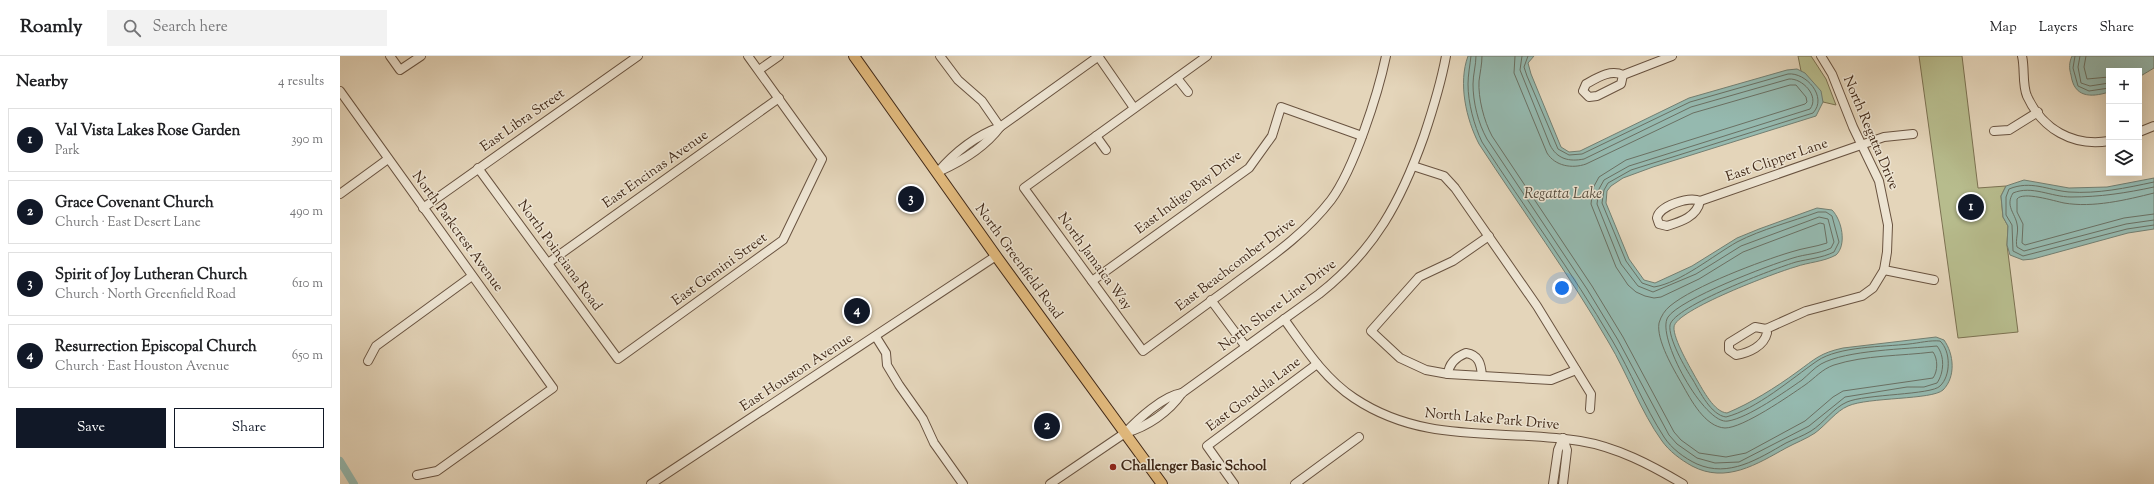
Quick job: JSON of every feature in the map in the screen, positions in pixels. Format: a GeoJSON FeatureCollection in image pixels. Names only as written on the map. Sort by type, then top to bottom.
{"type":"FeatureCollection","features":[{"type":"Feature","properties":{"kind":"main road","name":"North Greenfield Road"},"geometry":{"type":"LineString","coordinates":[[854,56],[996,256],[1162,484]]}},
{"type":"Feature","properties":{"kind":"street"},"geometry":{"type":"LineString","coordinates":[[390,56],[400,70],[421,56]]}},
{"type":"Feature","properties":{"kind":"street","name":"East Libra Street"},"geometry":{"type":"LineString","coordinates":[[423,208],[638,56]]}},
{"type":"Feature","properties":{"kind":"street"},"geometry":{"type":"LineString","coordinates":[[759,70],[779,56]]}},
{"type":"Feature","properties":{"kind":"street"},"geometry":{"type":"LineString","coordinates":[[940,56],[958,80],[982,102],[1000,127]]}},
{"type":"Feature","properties":{"kind":"street"},"geometry":{"type":"LineString","coordinates":[[937,173],[956,164],[991,140],[1000,127],[1098,56],[1134,108]]}},
{"type":"Feature","properties":{"kind":"street"},"geometry":{"type":"LineString","coordinates":[[1106,150],[1096,136],[1207,56]]}},
{"type":"Feature","properties":{"kind":"street","name":"East Beachcomber Drive"},"geometry":{"type":"LineString","coordinates":[[1143,351],[1278,252],[1317,216],[1332,198],[1345,175],[1362,136],[1386,56]]}},
{"type":"Feature","properties":{"kind":"street","name":"North Shore Line Drive"},"geometry":{"type":"LineString","coordinates":[[1050,484],[1125,433],[1140,429],[1174,404],[1182,393],[1284,320],[1338,278],[1360,256],[1389,217],[1413,166],[1439,91],[1446,56]]}},
{"type":"Feature","properties":{"kind":"street"},"geometry":{"type":"LineString","coordinates":[[1623,75],[1621,84],[1597,96],[1589,97],[1583,91],[1586,84],[1609,73],[1618,73],[1623,75],[1672,56]]}},
{"type":"Feature","properties":{"kind":"street","name":"North Regatta Drive"},"geometry":{"type":"LineString","coordinates":[[1766,329],[1767,333],[1763,343],[1752,350],[1736,355],[1729,350],[1729,343],[1755,327],[1766,329],[1806,311],[1862,296],[1873,288],[1884,270],[1888,252],[1888,225],[1885,204],[1879,181],[1853,126],[1832,74],[1822,56]]}},
{"type":"Feature","properties":{"kind":"street"},"geometry":{"type":"LineString","coordinates":[[2022,56],[2026,95],[2038,112],[2055,131],[2076,141],[2106,141]]}},
{"type":"Feature","properties":{"kind":"street"},"geometry":{"type":"LineString","coordinates":[[751,57],[779,98]]}},
{"type":"Feature","properties":{"kind":"street"},"geometry":{"type":"LineString","coordinates":[[1177,78],[1188,92]]}},
{"type":"Feature","properties":{"kind":"street","name":"North Parkcrest Avenue"},"geometry":{"type":"LineString","coordinates":[[340,91],[552,388],[437,471],[417,475]]}},
{"type":"Feature","properties":{"kind":"street","name":"East Gemini Street"},"geometry":{"type":"LineString","coordinates":[[618,359],[782,240],[822,159],[779,98]]}},
{"type":"Feature","properties":{"kind":"street","name":"East Encinas Avenue"},"geometry":{"type":"LineString","coordinates":[[548,263],[779,98]]}},
{"type":"Feature","properties":{"kind":"street","name":"East Indigo Bay Drive"},"geometry":{"type":"LineString","coordinates":[[1092,281],[1248,168],[1272,136],[1281,107],[1362,136]]}},
{"type":"Feature","properties":{"kind":"street"},"geometry":{"type":"LineString","coordinates":[[1994,131],[2009,130],[2038,112]]}},
{"type":"Feature","properties":{"kind":"street"},"geometry":{"type":"LineString","coordinates":[[2142,131],[2154,126]]}},
{"type":"Feature","properties":{"kind":"street","name":"East Clipper Lane"},"geometry":{"type":"LineString","coordinates":[[1700,202],[1699,208],[1692,215],[1666,226],[1659,224],[1657,218],[1661,211],[1688,200],[1700,202],[1884,137],[1913,134]]}},
{"type":"Feature","properties":{"kind":"street","name":"North Jamaica Way"},"geometry":{"type":"LineString","coordinates":[[1096,136],[1024,188],[1143,351]]}},
{"type":"Feature","properties":{"kind":"street"},"geometry":{"type":"LineString","coordinates":[[340,194],[388,159]]}},
{"type":"Feature","properties":{"kind":"street"},"geometry":{"type":"LineString","coordinates":[[1413,166],[1436,172],[1450,182],[1538,306],[1591,394],[1590,409]]}},
{"type":"Feature","properties":{"kind":"street","name":"North Poinciana Road"},"geometry":{"type":"LineString","coordinates":[[478,168],[618,359]]}},
{"type":"Feature","properties":{"kind":"street"},"geometry":{"type":"LineString","coordinates":[[1489,236],[1453,261],[1419,277],[1371,331],[1400,358],[1426,370],[1448,374],[1552,380],[1576,370]]}},
{"type":"Feature","properties":{"kind":"street","name":"East Houston Avenue"},"geometry":{"type":"LineString","coordinates":[[651,484],[876,337],[996,256]]}},
{"type":"Feature","properties":{"kind":"street"},"geometry":{"type":"LineString","coordinates":[[1884,270],[1934,280]]}},
{"type":"Feature","properties":{"kind":"street"},"geometry":{"type":"LineString","coordinates":[[368,361],[376,346],[472,276]]}},
{"type":"Feature","properties":{"kind":"street"},"geometry":{"type":"LineString","coordinates":[[1211,300],[1246,347]]}},
{"type":"Feature","properties":{"kind":"street","name":"North Lake Park Drive"},"geometry":{"type":"LineString","coordinates":[[1284,320],[1317,364],[1333,381],[1353,397],[1384,415],[1409,424],[1446,432],[1563,438],[1594,444],[1621,453],[1656,468],[1683,484]]}},
{"type":"Feature","properties":{"kind":"street"},"geometry":{"type":"LineString","coordinates":[[876,337],[886,353],[887,365],[895,379],[923,419],[934,443],[963,484]]}},
{"type":"Feature","properties":{"kind":"street"},"geometry":{"type":"LineString","coordinates":[[1448,374],[1449,367],[1453,362],[1466,352],[1478,358],[1482,376]]}},
{"type":"Feature","properties":{"kind":"street","name":"East Gondola Lane"},"geometry":{"type":"LineString","coordinates":[[1234,484],[1207,446],[1317,364]]}},
{"type":"Feature","properties":{"kind":"street"},"geometry":{"type":"LineString","coordinates":[[1294,484],[1359,438]]}},
{"type":"Feature","properties":{"kind":"street"},"geometry":{"type":"LineString","coordinates":[[1553,484],[1558,450],[1563,438]]}},
{"type":"Feature","properties":{"kind":"street"},"geometry":{"type":"LineString","coordinates":[[1563,438],[1567,450],[1563,484]]}},
{"type":"Feature","properties":{"kind":"green space"},"geometry":{"type":"Polygon","coordinates":[[[1798,56],[1811,56],[1826,79],[1836,105],[1823,102],[1814,84],[1801,71],[1798,56]]]}},
{"type":"Feature","properties":{"kind":"green space"},"geometry":{"type":"Polygon","coordinates":[[[1919,56],[1962,56],[1978,188],[2006,186],[2001,196],[2003,217],[2008,226],[2007,245],[2018,332],[1958,338],[1919,56]]]}},
{"type":"Feature","properties":{"kind":"water","name":"Regatta Lake"},"geometry":{"type":"Polygon","coordinates":[[[1468,56],[1534,56],[1528,63],[1531,74],[1561,147],[1569,152],[1580,151],[1689,98],[1787,70],[1797,69],[1805,73],[1821,91],[1823,102],[1816,116],[1653,167],[1623,178],[1611,186],[1607,191],[1606,203],[1629,259],[1644,280],[1655,283],[1692,266],[1737,238],[1817,208],[1832,210],[1841,226],[1842,232],[1841,245],[1836,255],[1785,270],[1728,292],[1691,311],[1679,320],[1674,327],[1674,332],[1679,346],[1706,395],[1713,405],[1722,412],[1727,413],[1763,395],[1823,354],[1843,348],[1936,337],[1944,340],[1952,359],[1952,372],[1947,385],[1943,390],[1937,393],[1870,401],[1848,406],[1839,411],[1812,435],[1764,460],[1741,470],[1717,473],[1705,471],[1684,461],[1668,448],[1654,430],[1616,355],[1594,317],[1479,144],[1470,124],[1465,101],[1464,78],[1468,56]]]}},
{"type":"Feature","properties":{"kind":"water"},"geometry":{"type":"Polygon","coordinates":[[[2072,56],[2154,56],[2154,68],[2142,75],[2142,68],[2106,68],[2106,93],[2089,95],[2079,92],[2076,88],[2073,82],[2070,61],[2072,56]]]}},
{"type":"Feature","properties":{"kind":"water"},"geometry":{"type":"Polygon","coordinates":[[[2154,178],[2154,229],[2128,233],[2033,259],[2023,260],[2010,255],[2007,245],[2008,226],[2003,217],[2001,196],[2006,186],[2024,180],[2069,188],[2107,187],[2154,178]]]}},
{"type":"Feature","properties":{"kind":"waterway"},"geometry":{"type":"LineString","coordinates":[[340,461],[354,484]]}},
{"type":"Feature","properties":{"kind":"place","name":"Spirit of Joy Lutheran Church"},"geometry":{"type":"Point","coordinates":[911,199]}},
{"type":"Feature","properties":{"kind":"place","name":"Val Vista Lakes Rose Garden"},"geometry":{"type":"Point","coordinates":[1971,207]}},
{"type":"Feature","properties":{"kind":"place","name":"Resurrection Episcopal Church"},"geometry":{"type":"Point","coordinates":[857,311]}},
{"type":"Feature","properties":{"kind":"place","name":"Grace Covenant Church"},"geometry":{"type":"Point","coordinates":[1047,426]}},
{"type":"Feature","properties":{"kind":"place","name":"Challenger Basic School"},"geometry":{"type":"Point","coordinates":[1113,467]}}]}
